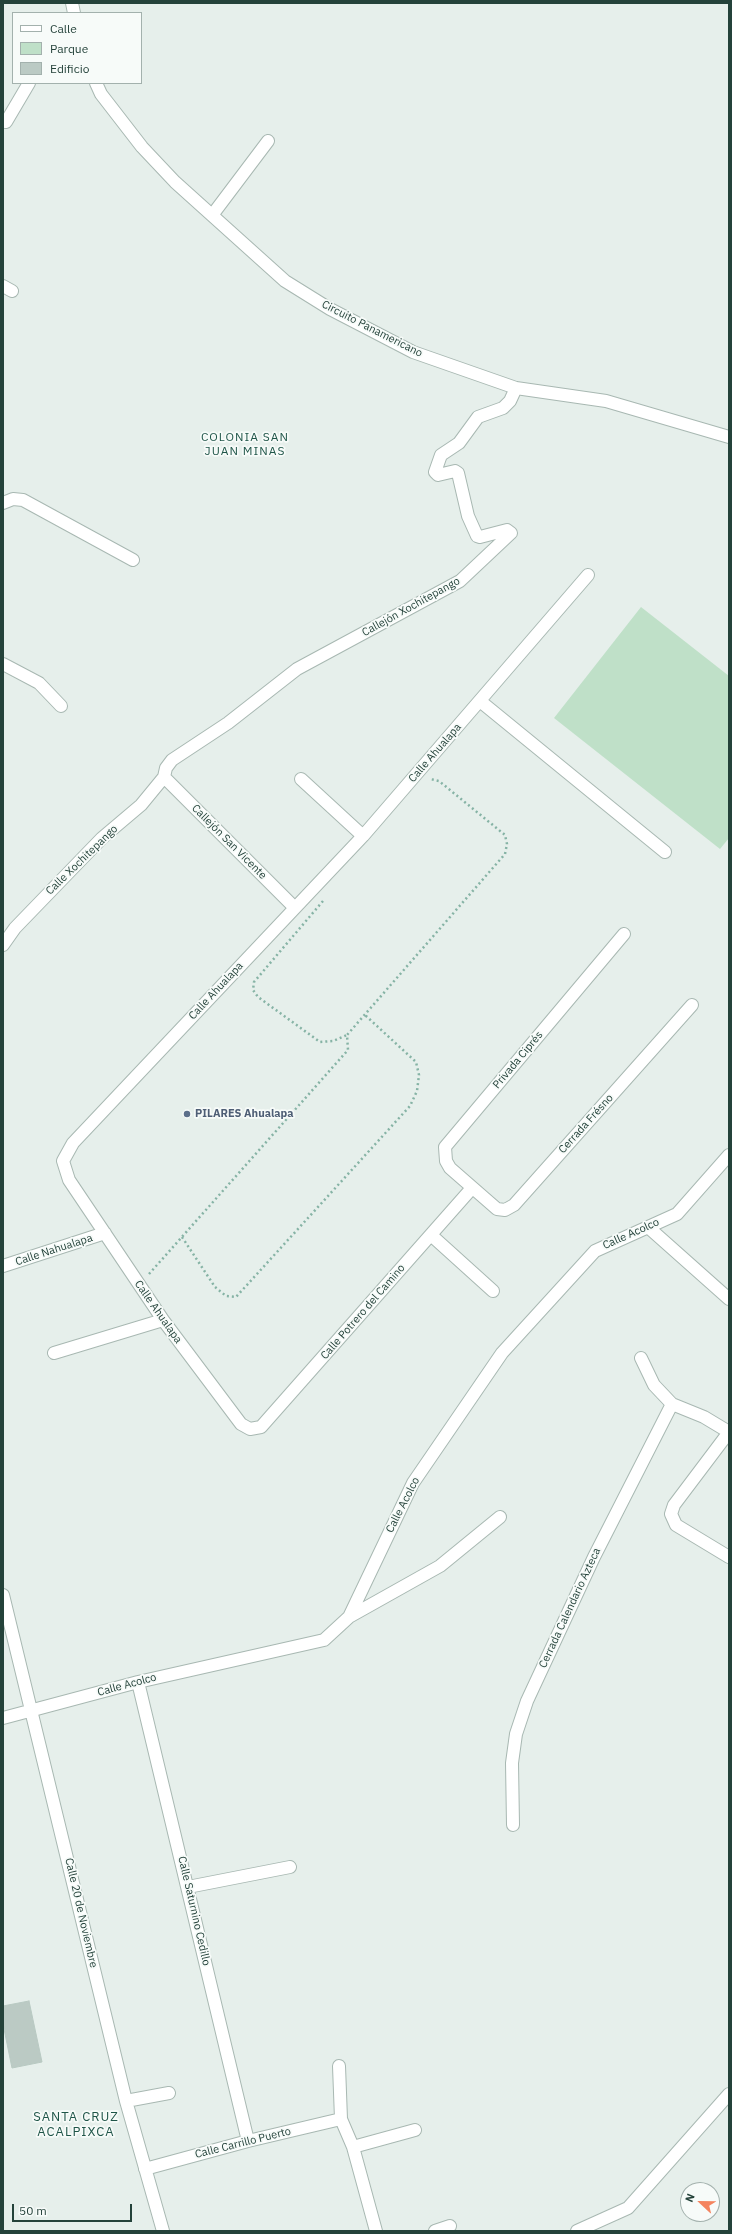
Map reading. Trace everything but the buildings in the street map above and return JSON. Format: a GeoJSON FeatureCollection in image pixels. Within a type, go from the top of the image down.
{"type":"FeatureCollection","features":[{"type":"Feature","properties":{"kind":"street"},"geometry":{"type":"LineString","coordinates":[[6,122],[28,84]]}},
{"type":"Feature","properties":{"kind":"street","name":"Circuito Panamericano"},"geometry":{"type":"LineString","coordinates":[[96,84],[101,94],[142,147],[175,182],[213,214],[285,281],[330,309],[412,352],[516,388],[606,401],[729,438]]}},
{"type":"Feature","properties":{"kind":"street"},"geometry":{"type":"LineString","coordinates":[[213,214],[268,141]]}},
{"type":"Feature","properties":{"kind":"street","name":"Callejón Xochitepango"},"geometry":{"type":"LineString","coordinates":[[164,777],[166,768],[172,760],[228,723],[297,669],[460,582],[511,533],[507,530],[480,537],[477,536],[468,516],[458,473],[455,471],[438,475],[436,472],[441,455],[459,443],[478,417],[503,408],[510,401],[516,388]]}},
{"type":"Feature","properties":{"kind":"street"},"geometry":{"type":"LineString","coordinates":[[3,503],[13,499],[23,500],[133,560]]}},
{"type":"Feature","properties":{"kind":"street","name":"Calle Ahualapa"},"geometry":{"type":"LineString","coordinates":[[250,1429],[241,1424],[163,1320],[70,1180],[63,1162],[73,1143],[363,836],[588,575]]}},
{"type":"Feature","properties":{"kind":"street"},"geometry":{"type":"LineString","coordinates":[[3,664],[39,683],[61,706]]}},
{"type":"Feature","properties":{"kind":"street"},"geometry":{"type":"LineString","coordinates":[[480,701],[665,852]]}},
{"type":"Feature","properties":{"kind":"street","name":"Callejón San Vicente"},"geometry":{"type":"LineString","coordinates":[[164,777],[294,908]]}},
{"type":"Feature","properties":{"kind":"street","name":"Calle Xochitepango"},"geometry":{"type":"LineString","coordinates":[[3,944],[14,928],[102,838],[141,805],[164,777]]}},
{"type":"Feature","properties":{"kind":"street"},"geometry":{"type":"LineString","coordinates":[[302,778],[363,836]]}},
{"type":"Feature","properties":{"kind":"street","name":"Privada Ciprés"},"geometry":{"type":"LineString","coordinates":[[472,1188],[450,1168],[446,1162],[446,1147],[624,934]]}},
{"type":"Feature","properties":{"kind":"street","name":"Cerrada Frésno"},"geometry":{"type":"LineString","coordinates":[[472,1188],[497,1209],[505,1210],[514,1206],[692,1005]]}},
{"type":"Feature","properties":{"kind":"street","name":"Calle Acolco"},"geometry":{"type":"LineString","coordinates":[[3,1718],[138,1682],[324,1640],[348,1618],[413,1483],[502,1353],[595,1251],[677,1214],[729,1155]]}},
{"type":"Feature","properties":{"kind":"street","name":"Calle Potrero del Camino"},"geometry":{"type":"LineString","coordinates":[[250,1429],[261,1427],[472,1188]]}},
{"type":"Feature","properties":{"kind":"street"},"geometry":{"type":"LineString","coordinates":[[648,1227],[729,1299]]}},
{"type":"Feature","properties":{"kind":"street","name":"Calle Nahualapa"},"geometry":{"type":"LineString","coordinates":[[3,1266],[105,1233]]}},
{"type":"Feature","properties":{"kind":"street"},"geometry":{"type":"LineString","coordinates":[[431,1235],[493,1290]]}},
{"type":"Feature","properties":{"kind":"street"},"geometry":{"type":"LineString","coordinates":[[54,1353],[163,1320]]}},
{"type":"Feature","properties":{"kind":"street"},"geometry":{"type":"LineString","coordinates":[[641,1358],[654,1385],[672,1404],[704,1417],[729,1432],[674,1505],[671,1514],[676,1525],[729,1556]]}},
{"type":"Feature","properties":{"kind":"street","name":"Cerrada Calendario Azteca"},"geometry":{"type":"LineString","coordinates":[[513,1825],[512,1764],[516,1734],[527,1701],[594,1557],[672,1404]]}},
{"type":"Feature","properties":{"kind":"street"},"geometry":{"type":"LineString","coordinates":[[348,1618],[440,1566],[500,1517]]}},
{"type":"Feature","properties":{"kind":"street","name":"Calle 20 de Noviembre"},"geometry":{"type":"LineString","coordinates":[[3,1595],[33,1711],[126,2101],[163,2231]]}},
{"type":"Feature","properties":{"kind":"street","name":"Calle Saturnino Cedillo"},"geometry":{"type":"LineString","coordinates":[[138,1682],[248,2141]]}},
{"type":"Feature","properties":{"kind":"street"},"geometry":{"type":"LineString","coordinates":[[188,1887],[290,1867]]}},
{"type":"Feature","properties":{"kind":"street"},"geometry":{"type":"LineString","coordinates":[[339,2066],[341,2119],[353,2147],[376,2231]]}},
{"type":"Feature","properties":{"kind":"street"},"geometry":{"type":"LineString","coordinates":[[126,2101],[169,2092]]}},
{"type":"Feature","properties":{"kind":"street"},"geometry":{"type":"LineString","coordinates":[[577,2231],[628,2208],[728,2094]]}},
{"type":"Feature","properties":{"kind":"street","name":"Calle Carrillo Puerto"},"geometry":{"type":"LineString","coordinates":[[145,2169],[248,2141],[341,2119]]}},
{"type":"Feature","properties":{"kind":"street"},"geometry":{"type":"LineString","coordinates":[[353,2147],[415,2130]]}},
{"type":"Feature","properties":{"kind":"street"},"geometry":{"type":"LineString","coordinates":[[435,2231],[450,2226]]}},
{"type":"Feature","properties":{"kind":"path"},"geometry":{"type":"LineString","coordinates":[[325,899],[254,982],[253,990],[258,998],[320,1042],[347,1035],[505,854],[507,844],[506,835],[439,781],[431,779],[426,783]]}},
{"type":"Feature","properties":{"kind":"path"},"geometry":{"type":"LineString","coordinates":[[182,1237],[215,1287],[226,1296],[236,1297],[410,1106],[417,1091],[419,1075],[416,1062],[365,1015]]}},
{"type":"Feature","properties":{"kind":"path"},"geometry":{"type":"LineString","coordinates":[[140,1285],[348,1050],[347,1035]]}},
{"type":"Feature","properties":{"kind":"green space"},"geometry":{"type":"Polygon","coordinates":[[[641,607],[729,676],[729,838],[720,849],[554,718],[641,607]]]}},
{"type":"Feature","properties":{"kind":"place","name":"PILARES Ahualapa"},"geometry":{"type":"Point","coordinates":[187,1114]}},
{"type":"Feature","properties":{"kind":"district","name":"COLONIA SAN JUAN MINAS"},"geometry":{"type":"Point","coordinates":[245,445]}},
{"type":"Feature","properties":{"kind":"district","name":"SANTA CRUZ ACALPIXCA"},"geometry":{"type":"Point","coordinates":[76,2124]}}]}
